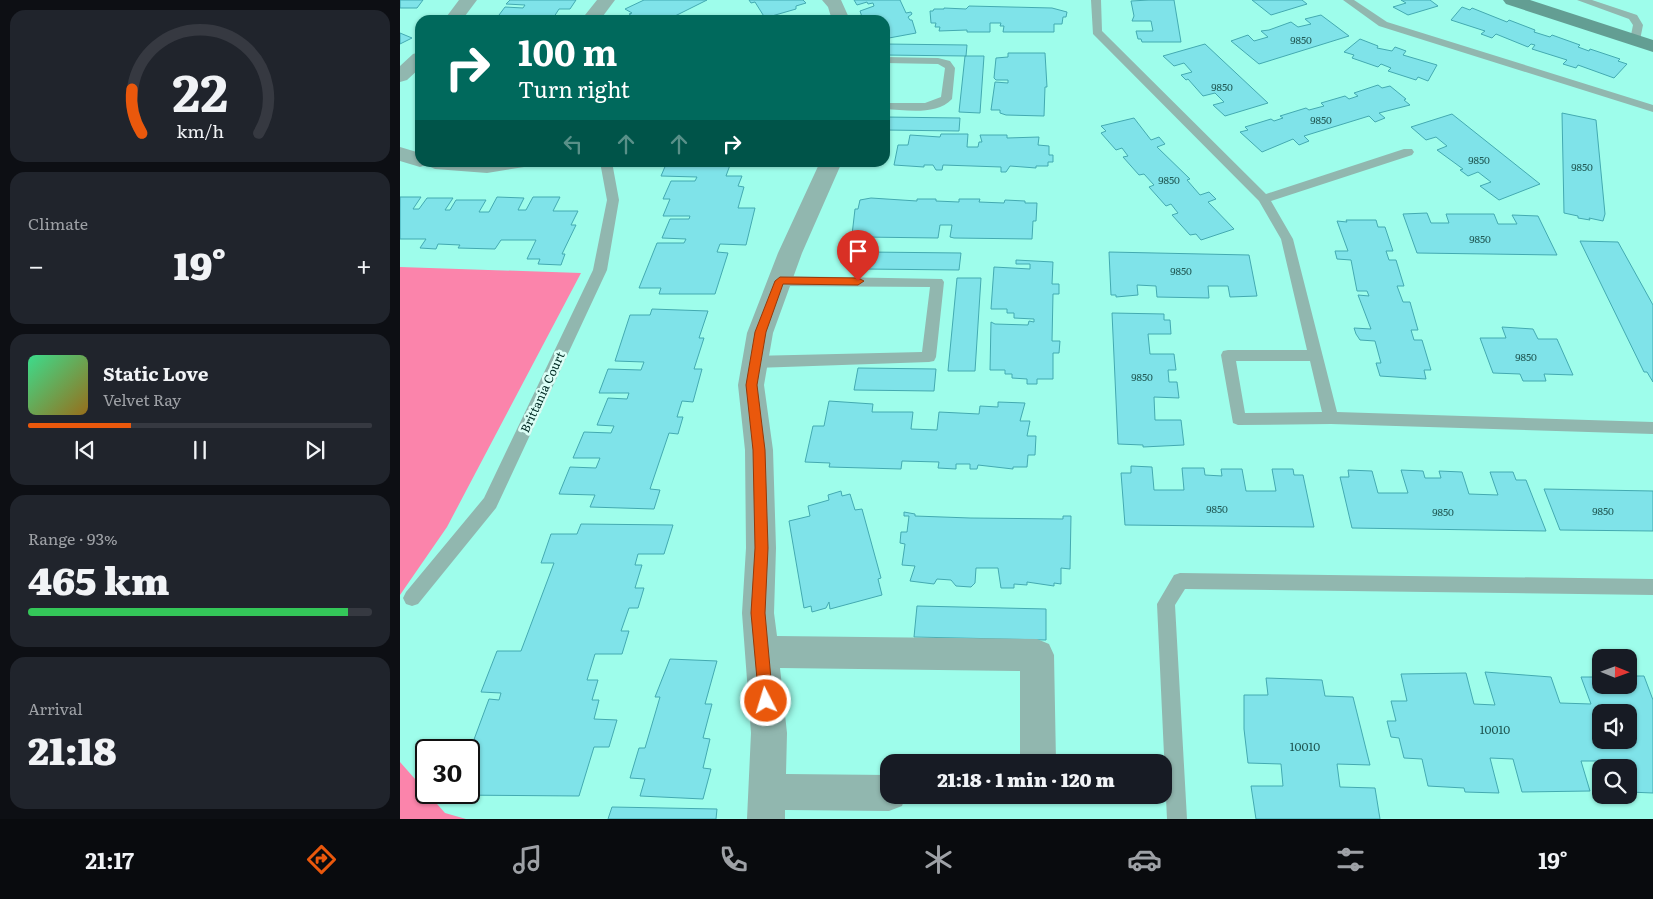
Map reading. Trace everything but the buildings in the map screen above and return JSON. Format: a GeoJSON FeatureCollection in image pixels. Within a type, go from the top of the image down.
{"type":"FeatureCollection","features":[{"type":"Feature","properties":{"kind":"street"},"geometry":{"type":"LineString","coordinates":[[457,15],[468,0]]}},
{"type":"Feature","properties":{"kind":"street"},"geometry":{"type":"LineString","coordinates":[[594,15],[606,0]]}},
{"type":"Feature","properties":{"kind":"street"},"geometry":{"type":"LineString","coordinates":[[832,0],[839,15]]}},
{"type":"Feature","properties":{"kind":"street"},"geometry":{"type":"LineString","coordinates":[[1512,0],[1653,46]]}},
{"type":"Feature","properties":{"kind":"street"},"geometry":{"type":"LineString","coordinates":[[400,76],[415,62]]}},
{"type":"Feature","properties":{"kind":"street"},"geometry":{"type":"LineString","coordinates":[[400,154],[415,158]]}},
{"type":"Feature","properties":{"kind":"street"},"geometry":{"type":"LineString","coordinates":[[829,167],[790,252],[760,332],[752,385],[759,450],[761,548],[758,613],[770,733],[767,805],[880,794]]}},
{"type":"Feature","properties":{"kind":"street"},"geometry":{"type":"LineString","coordinates":[[762,652],[1037,655],[1038,754]]}},
{"type":"Feature","properties":{"kind":"lane"},"geometry":{"type":"LineString","coordinates":[[1096,0],[1097,32],[1264,199],[1287,239],[1331,418]]}},
{"type":"Feature","properties":{"kind":"lane"},"geometry":{"type":"LineString","coordinates":[[1348,0],[1383,24],[1653,109]]}},
{"type":"Feature","properties":{"kind":"lane"},"geometry":{"type":"LineString","coordinates":[[1582,0],[1634,17],[1638,26],[1635,40]]}},
{"type":"Feature","properties":{"kind":"lane"},"geometry":{"type":"LineString","coordinates":[[890,60],[938,61],[946,63],[950,68],[946,99],[939,104],[929,106],[890,106]]}},
{"type":"Feature","properties":{"kind":"lane"},"geometry":{"type":"LineString","coordinates":[[1264,199],[1408,152]]}},
{"type":"Feature","properties":{"kind":"lane","name":"Brittania Court"},"geometry":{"type":"LineString","coordinates":[[412,598],[490,503],[600,270],[614,200],[607,167]]}},
{"type":"Feature","properties":{"kind":"lane"},"geometry":{"type":"LineString","coordinates":[[755,362],[929,357],[937,282],[780,281]]}},
{"type":"Feature","properties":{"kind":"lane"},"geometry":{"type":"LineString","coordinates":[[1316,356],[1228,356],[1238,419],[1331,418],[1653,428]]}},
{"type":"Feature","properties":{"kind":"lane"},"geometry":{"type":"LineString","coordinates":[[1177,819],[1166,604],[1180,580],[1653,587]]}},
{"type":"Feature","properties":{"kind":"shaded area"},"geometry":{"type":"Polygon","coordinates":[[[400,267],[581,273],[447,527],[400,595],[400,267]]]}},
{"type":"Feature","properties":{"kind":"shaded area"},"geometry":{"type":"Polygon","coordinates":[[[400,762],[415,779],[415,804],[437,804],[445,813],[466,819],[400,819],[400,762]]]}},
{"type":"Feature","properties":{"kind":"route"},"geometry":{"type":"LineString","coordinates":[[766,701],[758,613],[761,548],[759,450],[752,385],[760,332],[780,281],[858,281]]}}]}
